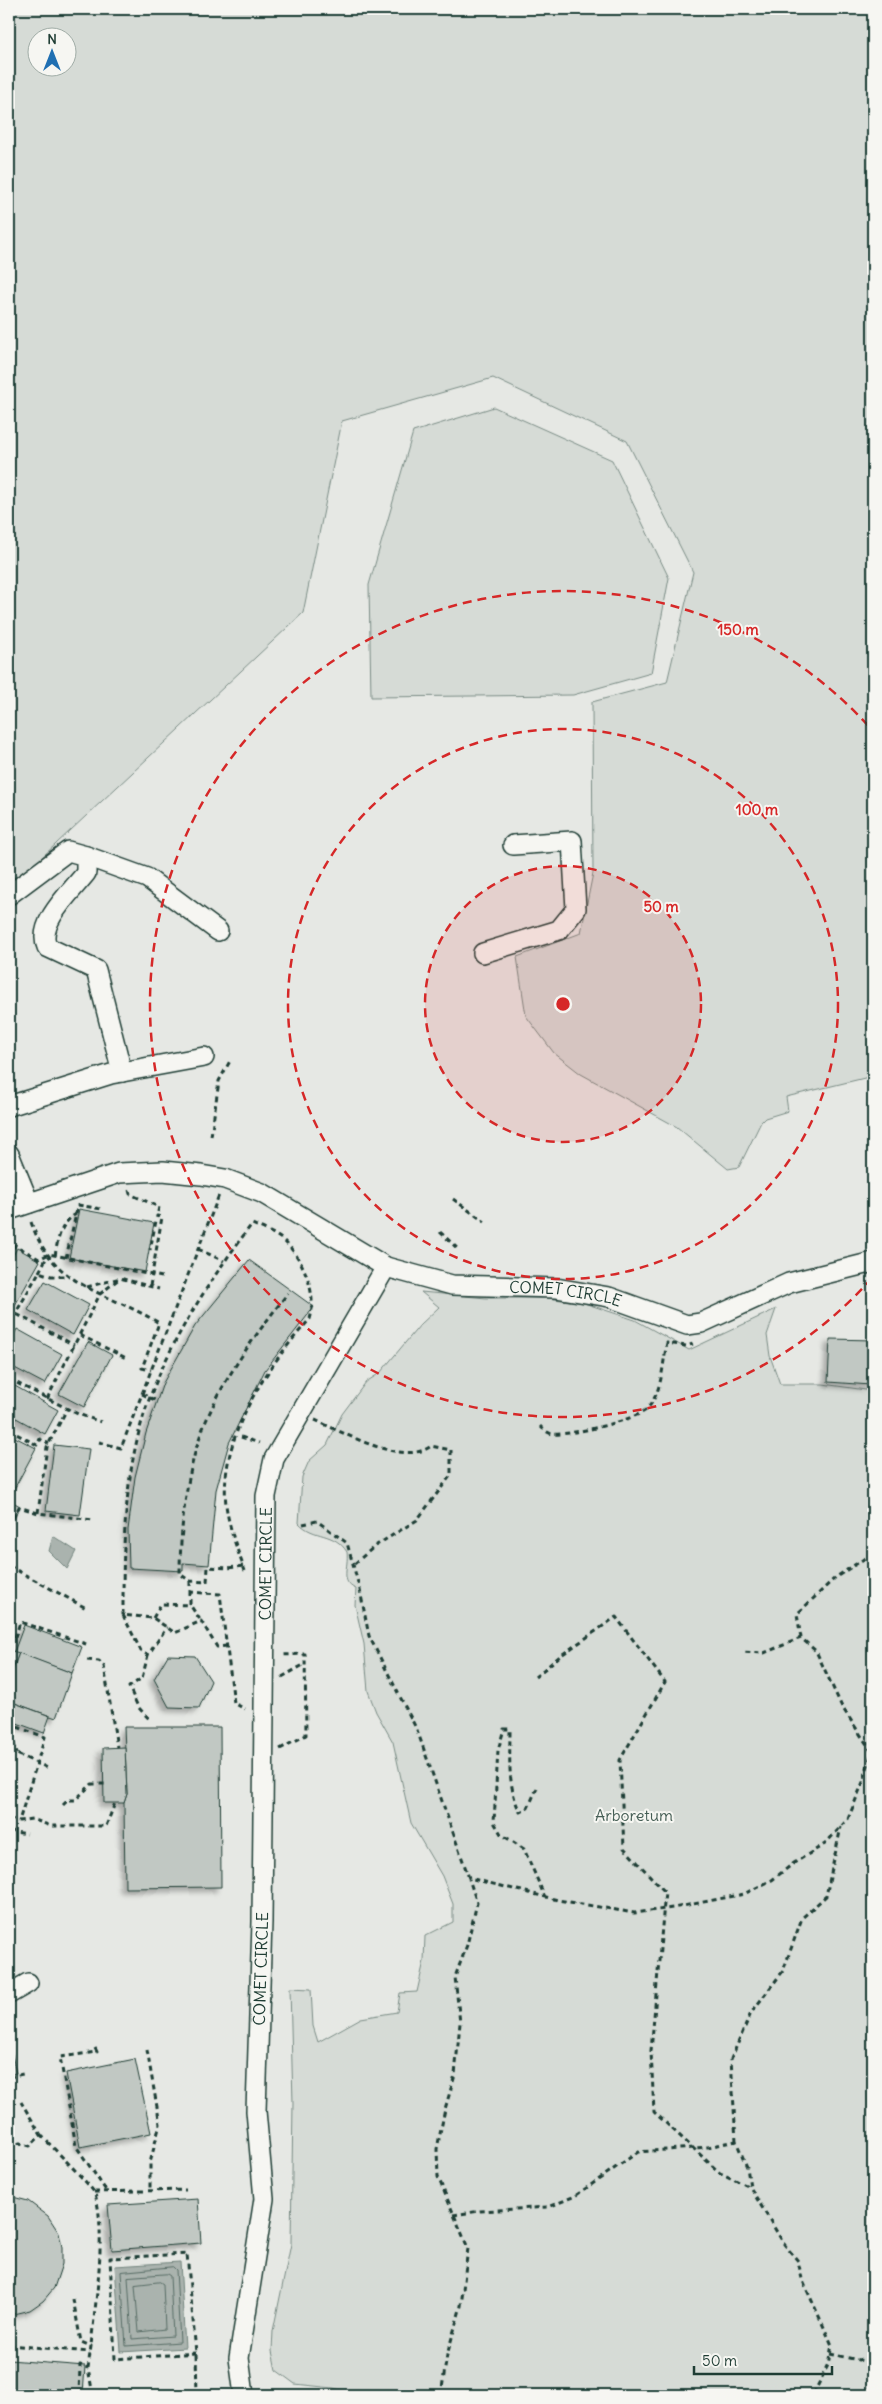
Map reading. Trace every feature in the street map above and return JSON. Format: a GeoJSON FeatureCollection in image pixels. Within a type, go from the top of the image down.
{"type":"FeatureCollection","features":[{"type":"Feature","properties":{"kind":"street"},"geometry":{"type":"LineString","coordinates":[[483,953],[559,930],[576,909],[572,841],[513,844]]}},
{"type":"Feature","properties":{"kind":"street"},"geometry":{"type":"LineString","coordinates":[[9,895],[68,851],[147,878],[218,931]]}},
{"type":"Feature","properties":{"kind":"street"},"geometry":{"type":"LineString","coordinates":[[86,856],[86,873],[47,922],[44,940],[47,947],[96,970],[122,1072]]}},
{"type":"Feature","properties":{"kind":"street"},"geometry":{"type":"LineString","coordinates":[[9,1106],[122,1072],[204,1057]]}},
{"type":"Feature","properties":{"kind":"street"},"geometry":{"type":"LineString","coordinates":[[9,1154],[29,1210]]}},
{"type":"Feature","properties":{"kind":"street"},"geometry":{"type":"LineString","coordinates":[[9,1210],[29,1210],[119,1173],[163,1171],[201,1174],[225,1179],[262,1192],[386,1267]]}},
{"type":"Feature","properties":{"kind":"street","name":"COMET CIRCLE"},"geometry":{"type":"LineString","coordinates":[[244,2395],[239,2358],[264,2199],[256,2111],[262,1922],[266,1496],[274,1459],[386,1267],[452,1285],[556,1288],[609,1297],[687,1325],[701,1322],[789,1282],[873,1262]]}},
{"type":"Feature","properties":{"kind":"street"},"geometry":{"type":"LineString","coordinates":[[9,1994],[28,1983]]}},
{"type":"Feature","properties":{"kind":"path"},"geometry":{"type":"LineString","coordinates":[[211,1136],[219,1081],[230,1061]]}},
{"type":"Feature","properties":{"kind":"path"},"geometry":{"type":"LineString","coordinates":[[128,1187],[130,1194],[159,1206],[150,1250]]}},
{"type":"Feature","properties":{"kind":"path"},"geometry":{"type":"LineString","coordinates":[[100,1442],[121,1448],[220,1191]]}},
{"type":"Feature","properties":{"kind":"path"},"geometry":{"type":"LineString","coordinates":[[453,1199],[485,1222]]}},
{"type":"Feature","properties":{"kind":"path"},"geometry":{"type":"LineString","coordinates":[[66,1258],[78,1205],[101,1209]]}},
{"type":"Feature","properties":{"kind":"path"},"geometry":{"type":"LineString","coordinates":[[29,1210],[34,1230],[49,1254],[67,1276],[159,1322],[142,1368],[151,1370]]}},
{"type":"Feature","properties":{"kind":"path"},"geometry":{"type":"LineString","coordinates":[[55,1256],[61,1227],[76,1214]]}},
{"type":"Feature","properties":{"kind":"path"},"geometry":{"type":"LineString","coordinates":[[150,1286],[162,1217],[157,1216]]}},
{"type":"Feature","properties":{"kind":"path"},"geometry":{"type":"LineString","coordinates":[[148,1655],[141,1651],[123,1615],[123,1545],[130,1479],[150,1398],[173,1347],[224,1261],[252,1224],[280,1238],[297,1256],[309,1284],[311,1297],[310,1319],[281,1352],[257,1391],[237,1435],[230,1458],[226,1503],[234,1544],[245,1571]]}},
{"type":"Feature","properties":{"kind":"path"},"geometry":{"type":"LineString","coordinates":[[440,1232],[458,1249]]}},
{"type":"Feature","properties":{"kind":"path"},"geometry":{"type":"LineString","coordinates":[[9,1256],[15,1245],[39,1259],[49,1254],[162,1277]]}},
{"type":"Feature","properties":{"kind":"path"},"geometry":{"type":"LineString","coordinates":[[198,1249],[224,1261]]}},
{"type":"Feature","properties":{"kind":"path"},"geometry":{"type":"LineString","coordinates":[[9,1325],[49,1254]]}},
{"type":"Feature","properties":{"kind":"path"},"geometry":{"type":"LineString","coordinates":[[39,1272],[51,1276],[67,1276]]}},
{"type":"Feature","properties":{"kind":"path"},"geometry":{"type":"LineString","coordinates":[[87,1287],[120,1278],[159,1289]]}},
{"type":"Feature","properties":{"kind":"path"},"geometry":{"type":"LineString","coordinates":[[47,1398],[100,1294],[120,1278]]}},
{"type":"Feature","properties":{"kind":"path"},"geometry":{"type":"LineString","coordinates":[[243,1566],[228,1568],[208,1567],[207,1582],[190,1581],[180,1574],[180,1548],[193,1460],[203,1429],[226,1380],[288,1293]]}},
{"type":"Feature","properties":{"kind":"path"},"geometry":{"type":"LineString","coordinates":[[9,1310],[74,1345]]}},
{"type":"Feature","properties":{"kind":"path"},"geometry":{"type":"LineString","coordinates":[[80,1335],[126,1358]]}},
{"type":"Feature","properties":{"kind":"path"},"geometry":{"type":"LineString","coordinates":[[540,1426],[550,1434],[564,1435],[610,1424],[646,1410],[660,1388],[662,1365],[667,1343],[686,1346],[694,1344]]}},
{"type":"Feature","properties":{"kind":"path"},"geometry":{"type":"LineString","coordinates":[[9,1379],[67,1409],[101,1422]]}},
{"type":"Feature","properties":{"kind":"path"},"geometry":{"type":"LineString","coordinates":[[142,1394],[157,1401]]}},
{"type":"Feature","properties":{"kind":"path"},"geometry":{"type":"LineString","coordinates":[[38,1513],[49,1444],[67,1409]]}},
{"type":"Feature","properties":{"kind":"path"},"geometry":{"type":"LineString","coordinates":[[310,1418],[370,1444],[394,1452],[424,1452],[431,1446],[451,1450],[451,1474],[417,1520],[375,1546],[353,1565]]}},
{"type":"Feature","properties":{"kind":"path"},"geometry":{"type":"LineString","coordinates":[[9,1430],[36,1445],[40,1440],[49,1444]]}},
{"type":"Feature","properties":{"kind":"path"},"geometry":{"type":"LineString","coordinates":[[241,1437],[259,1443]]}},
{"type":"Feature","properties":{"kind":"path"},"geometry":{"type":"LineString","coordinates":[[9,1526],[19,1507],[38,1513],[93,1520]]}},
{"type":"Feature","properties":{"kind":"path"},"geometry":{"type":"LineString","coordinates":[[303,1524],[317,1521],[347,1543],[369,1636],[417,1730],[477,1903],[467,1945],[455,1977],[460,2023],[455,2075],[444,2109],[437,2149],[438,2177],[468,2248],[461,2306],[447,2355],[441,2395]]}},
{"type":"Feature","properties":{"kind":"path"},"geometry":{"type":"LineString","coordinates":[[469,1878],[546,1897],[634,1913],[744,1894],[772,1880],[800,1858],[825,1844],[848,1820],[872,1753],[842,1707],[816,1651],[801,1638],[797,1614],[836,1577],[873,1554]]}},
{"type":"Feature","properties":{"kind":"path"},"geometry":{"type":"LineString","coordinates":[[9,1566],[88,1610]]}},
{"type":"Feature","properties":{"kind":"path"},"geometry":{"type":"LineString","coordinates":[[190,1581],[188,1592],[190,1605],[216,1647],[226,1646]]}},
{"type":"Feature","properties":{"kind":"path"},"geometry":{"type":"LineString","coordinates":[[188,1592],[220,1594],[234,1703],[245,1709]]}},
{"type":"Feature","properties":{"kind":"path"},"geometry":{"type":"LineString","coordinates":[[153,1618],[160,1604],[190,1605]]}},
{"type":"Feature","properties":{"kind":"path"},"geometry":{"type":"LineString","coordinates":[[123,1615],[153,1618],[176,1633],[201,1621]]}},
{"type":"Feature","properties":{"kind":"path"},"geometry":{"type":"LineString","coordinates":[[535,1677],[560,1656],[616,1617],[665,1682],[620,1760],[624,1848],[665,1892],[651,2052],[654,2112],[720,2173],[750,2187]]}},
{"type":"Feature","properties":{"kind":"path"},"geometry":{"type":"LineString","coordinates":[[9,1639],[14,1641],[20,1622],[89,1645]]}},
{"type":"Feature","properties":{"kind":"path"},"geometry":{"type":"LineString","coordinates":[[150,1722],[138,1707],[129,1687],[142,1678],[148,1655],[168,1628]]}},
{"type":"Feature","properties":{"kind":"path"},"geometry":{"type":"LineString","coordinates":[[742,1652],[764,1653],[801,1638]]}},
{"type":"Feature","properties":{"kind":"path"},"geometry":{"type":"LineString","coordinates":[[274,1655],[305,1654],[306,1735],[274,1753]]}},
{"type":"Feature","properties":{"kind":"path"},"geometry":{"type":"LineString","coordinates":[[87,1660],[99,1661],[104,1666],[117,1748]]}},
{"type":"Feature","properties":{"kind":"path"},"geometry":{"type":"LineString","coordinates":[[274,1682],[305,1663]]}},
{"type":"Feature","properties":{"kind":"path"},"geometry":{"type":"LineString","coordinates":[[9,1724],[45,1737],[19,1821]]}},
{"type":"Feature","properties":{"kind":"path"},"geometry":{"type":"LineString","coordinates":[[537,1788],[528,1808],[520,1812],[512,1796],[510,1782],[510,1728],[504,1728],[498,1750],[494,1822],[501,1834],[524,1849],[546,1897]]}},
{"type":"Feature","properties":{"kind":"path"},"geometry":{"type":"LineString","coordinates":[[9,1736],[12,1737],[17,1754]]}},
{"type":"Feature","properties":{"kind":"path"},"geometry":{"type":"LineString","coordinates":[[9,1752],[50,1769]]}},
{"type":"Feature","properties":{"kind":"path"},"geometry":{"type":"LineString","coordinates":[[63,1804],[68,1800],[75,1800],[92,1784],[108,1784]]}},
{"type":"Feature","properties":{"kind":"path"},"geometry":{"type":"LineString","coordinates":[[9,1819],[19,1821],[32,1820],[51,1826],[106,1826],[115,1803]]}},
{"type":"Feature","properties":{"kind":"path"},"geometry":{"type":"LineString","coordinates":[[813,2395],[821,2382],[832,2345],[802,2279],[798,2261],[784,2244],[750,2187],[747,2168],[736,2141],[731,2059],[751,2013],[783,1971],[802,1918],[826,1896],[841,1827]]}},
{"type":"Feature","properties":{"kind":"path"},"geometry":{"type":"LineString","coordinates":[[9,1831],[27,1834]]}},
{"type":"Feature","properties":{"kind":"path"},"geometry":{"type":"LineString","coordinates":[[9,1914],[13,1912]]}},
{"type":"Feature","properties":{"kind":"path"},"geometry":{"type":"LineString","coordinates":[[95,2048],[97,2052],[60,2057],[76,2146],[107,2192]]}},
{"type":"Feature","properties":{"kind":"path"},"geometry":{"type":"LineString","coordinates":[[147,2050],[160,2124],[150,2163],[150,2190]]}},
{"type":"Feature","properties":{"kind":"path"},"geometry":{"type":"LineString","coordinates":[[9,2077],[23,2074]]}},
{"type":"Feature","properties":{"kind":"path"},"geometry":{"type":"LineString","coordinates":[[21,2102],[41,2135],[94,2192],[100,2262],[88,2368],[93,2395]]}},
{"type":"Feature","properties":{"kind":"path"},"geometry":{"type":"LineString","coordinates":[[9,2146],[20,2143],[30,2146],[41,2135]]}},
{"type":"Feature","properties":{"kind":"path"},"geometry":{"type":"LineString","coordinates":[[453,2215],[480,2211],[548,2207],[576,2196],[638,2152],[693,2148],[736,2141]]}},
{"type":"Feature","properties":{"kind":"path"},"geometry":{"type":"LineString","coordinates":[[94,2192],[186,2190]]}},
{"type":"Feature","properties":{"kind":"path"},"geometry":{"type":"LineString","coordinates":[[196,2353],[115,2358],[110,2258],[187,2254],[196,2353],[197,2395]]}},
{"type":"Feature","properties":{"kind":"path"},"geometry":{"type":"LineString","coordinates":[[73,2299],[81,2342],[91,2346]]}},
{"type":"Feature","properties":{"kind":"path"},"geometry":{"type":"LineString","coordinates":[[9,2345],[90,2352]]}},
{"type":"Feature","properties":{"kind":"path"},"geometry":{"type":"LineString","coordinates":[[830,2354],[873,2363]]}},
{"type":"Feature","properties":{"kind":"path"},"geometry":{"type":"LineString","coordinates":[[79,2395],[80,2365],[88,2368]]}},
{"type":"Feature","properties":{"kind":"shaded area"},"geometry":{"type":"Polygon","coordinates":[[[18,9],[873,9],[873,2395],[9,2395],[9,888],[18,9]]]}},
{"type":"Feature","properties":{"kind":"green space"},"geometry":{"type":"Polygon","coordinates":[[[9,9],[873,9],[873,1076],[786,1097],[788,1111],[765,1118],[761,1122],[739,1167],[728,1169],[677,1127],[581,1074],[554,1053],[526,1016],[517,957],[581,933],[593,873],[592,702],[667,682],[693,572],[627,441],[493,378],[342,421],[303,613],[9,888],[9,9]]]}},
{"type":"Feature","properties":{"kind":"green space"},"geometry":{"type":"Polygon","coordinates":[[[494,407],[612,460],[669,578],[651,673],[573,695],[371,697],[369,585],[413,432],[494,407]]]}},
{"type":"Feature","properties":{"kind":"green space","name":"Arboretum"},"geometry":{"type":"Polygon","coordinates":[[[421,1292],[486,1298],[547,1298],[584,1303],[635,1320],[689,1350],[776,1309],[767,1335],[770,1356],[780,1384],[823,1384],[873,1391],[873,2395],[362,2395],[333,2388],[295,2384],[276,2370],[272,2351],[273,2331],[291,2244],[293,2103],[290,1988],[311,1989],[313,2026],[318,2042],[361,2018],[397,2012],[400,1993],[417,1992],[424,1961],[425,1936],[453,1922],[453,1904],[442,1876],[411,1823],[393,1742],[376,1712],[368,1691],[364,1644],[355,1605],[356,1589],[351,1586],[346,1578],[347,1552],[336,1541],[311,1531],[299,1523],[302,1477],[309,1461],[327,1445],[342,1414],[366,1382],[380,1373],[420,1325],[439,1307],[421,1292]]]}},
{"type":"Feature","properties":{"kind":"water"},"geometry":{"type":"Polygon","coordinates":[[[53,1536],[76,1551],[67,1569],[49,1551],[53,1536]]]}},
{"type":"Feature","properties":{"kind":"water"},"geometry":{"type":"Polygon","coordinates":[[[180,2262],[185,2348],[121,2352],[115,2266],[180,2262]]]}},
{"type":"Feature","properties":{"kind":"building"},"geometry":{"type":"Polygon","coordinates":[[[79,1209],[154,1223],[145,1272],[69,1258],[79,1209]]]}},
{"type":"Feature","properties":{"kind":"building"},"geometry":{"type":"Polygon","coordinates":[[[17,1248],[40,1261],[15,1305],[9,1301],[9,1263],[17,1248]]]}},
{"type":"Feature","properties":{"kind":"building"},"geometry":{"type":"Polygon","coordinates":[[[249,1260],[314,1307],[265,1370],[229,1443],[216,1490],[209,1565],[183,1563],[183,1571],[129,1568],[128,1530],[135,1477],[146,1433],[163,1383],[195,1326],[249,1260]]]}},
{"type":"Feature","properties":{"kind":"building"},"geometry":{"type":"Polygon","coordinates":[[[45,1281],[89,1305],[73,1335],[28,1310],[45,1281]]]}},
{"type":"Feature","properties":{"kind":"building"},"geometry":{"type":"Polygon","coordinates":[[[17,1329],[62,1354],[45,1384],[9,1365],[9,1344],[17,1329]]]}},
{"type":"Feature","properties":{"kind":"building"},"geometry":{"type":"Polygon","coordinates":[[[830,1339],[873,1340],[873,1383],[871,1385],[828,1382],[830,1339]]]}},
{"type":"Feature","properties":{"kind":"building"},"geometry":{"type":"Polygon","coordinates":[[[88,1342],[112,1355],[84,1407],[59,1394],[88,1342]]]}},
{"type":"Feature","properties":{"kind":"building"},"geometry":{"type":"Polygon","coordinates":[[[13,1385],[58,1410],[45,1434],[9,1414],[9,1392],[13,1385]]]}},
{"type":"Feature","properties":{"kind":"building"},"geometry":{"type":"Polygon","coordinates":[[[9,1434],[36,1448],[12,1493],[9,1491],[9,1434]]]}},
{"type":"Feature","properties":{"kind":"building"},"geometry":{"type":"Polygon","coordinates":[[[54,1445],[89,1449],[80,1515],[46,1511],[54,1445]]]}},
{"type":"Feature","properties":{"kind":"building"},"geometry":{"type":"Polygon","coordinates":[[[9,1500],[20,1506],[9,1526],[9,1500]]]}},
{"type":"Feature","properties":{"kind":"building"},"geometry":{"type":"Polygon","coordinates":[[[24,1625],[82,1647],[72,1673],[14,1652],[24,1625]]]}},
{"type":"Feature","properties":{"kind":"building"},"geometry":{"type":"Polygon","coordinates":[[[9,1650],[19,1653],[9,1680],[9,1650]]]}},
{"type":"Feature","properties":{"kind":"building"},"geometry":{"type":"Polygon","coordinates":[[[19,1653],[72,1673],[56,1718],[9,1701],[9,1680],[19,1653]]]}},
{"type":"Feature","properties":{"kind":"building"},"geometry":{"type":"Polygon","coordinates":[[[168,1655],[195,1656],[211,1681],[199,1708],[169,1707],[154,1679],[168,1655]]]}},
{"type":"Feature","properties":{"kind":"building"},"geometry":{"type":"Polygon","coordinates":[[[9,1701],[50,1716],[44,1733],[9,1720],[9,1701]]]}},
{"type":"Feature","properties":{"kind":"building"},"geometry":{"type":"Polygon","coordinates":[[[124,1727],[220,1727],[221,1887],[125,1888],[124,1803],[127,1794],[124,1727]]]}},
{"type":"Feature","properties":{"kind":"building"},"geometry":{"type":"Polygon","coordinates":[[[125,1747],[127,1794],[124,1803],[104,1803],[103,1748],[125,1747]]]}},
{"type":"Feature","properties":{"kind":"building"},"geometry":{"type":"Polygon","coordinates":[[[9,2041],[16,2073],[9,2075],[9,2041]]]}},
{"type":"Feature","properties":{"kind":"building"},"geometry":{"type":"Polygon","coordinates":[[[135,2059],[151,2133],[80,2147],[66,2073],[135,2059]]]}},
{"type":"Feature","properties":{"kind":"building"},"geometry":{"type":"Polygon","coordinates":[[[9,2196],[28,2201],[48,2216],[59,2233],[62,2247],[62,2264],[54,2288],[43,2301],[30,2310],[9,2315],[9,2196]]]}},
{"type":"Feature","properties":{"kind":"building"},"geometry":{"type":"Polygon","coordinates":[[[198,2199],[201,2243],[112,2250],[108,2205],[198,2199]]]}},
{"type":"Feature","properties":{"kind":"building"},"geometry":{"type":"Polygon","coordinates":[[[9,2360],[85,2366],[83,2395],[9,2395],[9,2360]]]}}]}
